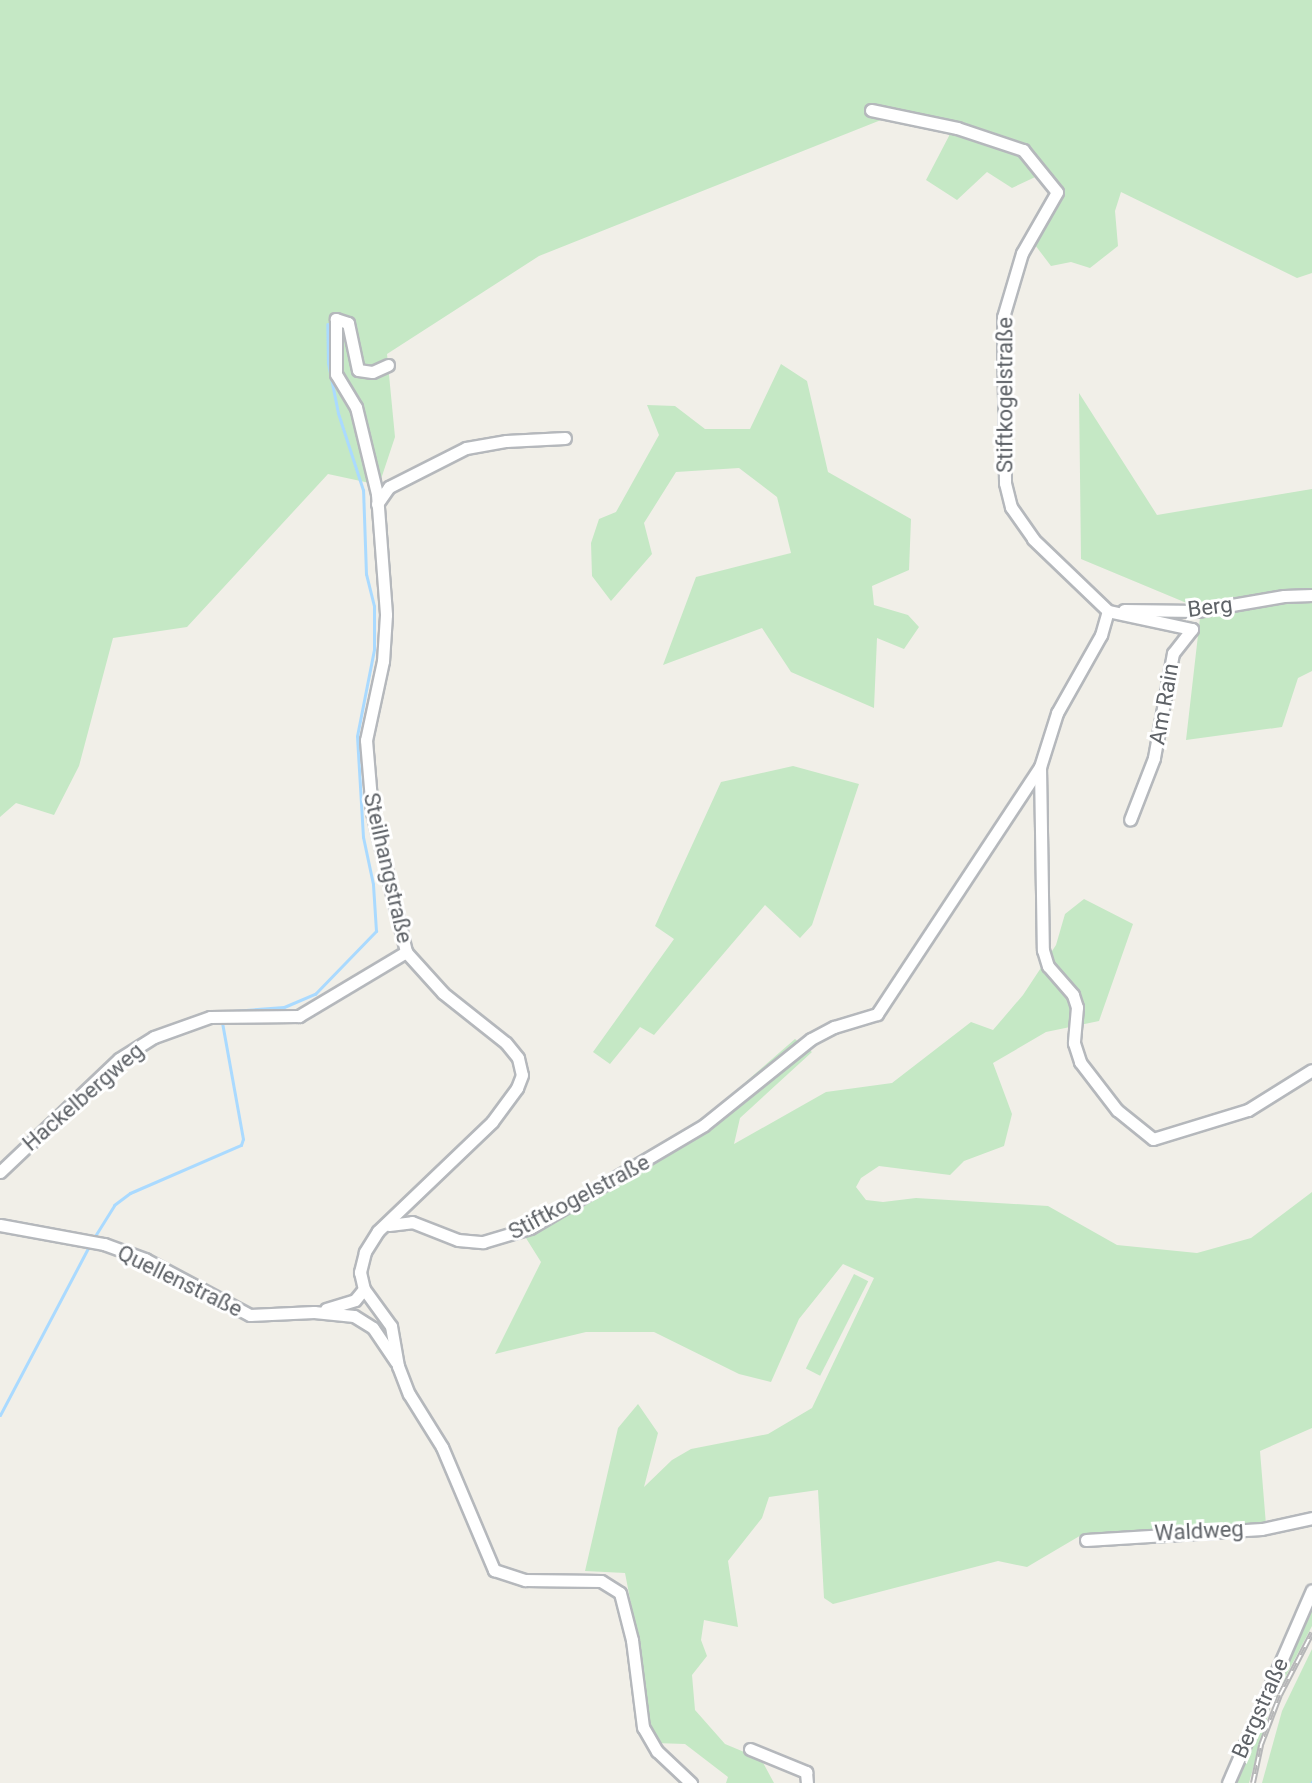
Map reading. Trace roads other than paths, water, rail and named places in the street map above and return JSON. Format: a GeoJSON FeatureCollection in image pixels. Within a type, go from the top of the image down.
{"type":"FeatureCollection","features":[{"type":"Feature","properties":{"kind":"street","name":"Stiftkogelstraße"},"geometry":{"type":"LineString","coordinates":[[384,1227],[412,1222],[458,1240],[483,1242],[530,1228],[704,1125],[811,1039],[834,1027],[877,1014],[1040,767],[1057,713],[1101,635],[1108,611],[1033,539],[1011,507],[1005,483],[1003,317],[1022,253],[1057,192],[1023,150],[957,128],[871,110]]}},
{"type":"Feature","properties":{"kind":"street","name":"Steilhangstraße"},"geometry":{"type":"LineString","coordinates":[[384,1227],[492,1122],[517,1088],[522,1075],[521,1063],[506,1043],[452,1001],[406,952],[376,833],[368,778],[367,722],[386,638],[377,505],[356,407],[336,374],[336,319],[348,323],[358,370],[372,372],[388,365]]}},
{"type":"Feature","properties":{"kind":"street"},"geometry":{"type":"LineString","coordinates":[[377,505],[389,487],[466,448],[506,441],[565,438]]}},
{"type":"Feature","properties":{"kind":"street","name":"Berg"},"geometry":{"type":"LineString","coordinates":[[1108,611],[1197,611],[1284,596],[1312,595]]}},
{"type":"Feature","properties":{"kind":"street","name":"Am Rain"},"geometry":{"type":"LineString","coordinates":[[1108,611],[1192,629],[1173,653],[1154,758],[1130,820]]}},
{"type":"Feature","properties":{"kind":"street","name":"Stiftkogelstraße"},"geometry":{"type":"LineString","coordinates":[[1040,767],[1043,950],[1048,966],[1073,995],[1077,1007],[1074,1043],[1080,1062],[1117,1110],[1153,1139],[1248,1110],[1312,1070]]}},
{"type":"Feature","properties":{"kind":"street","name":"Hackelbergweg"},"geometry":{"type":"LineString","coordinates":[[0,1172],[119,1059],[154,1037],[210,1017],[299,1016],[406,952]]}},
{"type":"Feature","properties":{"kind":"street"},"geometry":{"type":"LineString","coordinates":[[393,962],[417,967]]}},
{"type":"Feature","properties":{"kind":"street","name":"Quellenstraße"},"geometry":{"type":"LineString","coordinates":[[0,1225],[118,1249],[145,1259],[250,1315],[346,1314],[366,1322],[381,1336],[398,1366]]}},
{"type":"Feature","properties":{"kind":"street"},"geometry":{"type":"LineString","coordinates":[[384,1227],[365,1252],[360,1272],[364,1289],[391,1326],[398,1366],[413,1403],[442,1447],[494,1570],[525,1580],[591,1579],[608,1584],[620,1593],[632,1640],[643,1727],[657,1751],[691,1783]]}},
{"type":"Feature","properties":{"kind":"street","name":"Quellenstraße"},"geometry":{"type":"LineString","coordinates":[[314,1312],[355,1300],[364,1289]]}},
{"type":"Feature","properties":{"kind":"street","name":"Waldweg"},"geometry":{"type":"LineString","coordinates":[[1086,1540],[1262,1529],[1312,1518]]}},
{"type":"Feature","properties":{"kind":"street","name":"Bergstraße"},"geometry":{"type":"LineString","coordinates":[[1228,1783],[1312,1590]]}},
{"type":"Feature","properties":{"kind":"street"},"geometry":{"type":"LineString","coordinates":[[750,1749],[806,1772],[807,1783]]}},
{"type":"Feature","properties":{"kind":"waterway"},"geometry":{"type":"LineString","coordinates":[[220,1012],[284,1007],[315,994],[376,931],[373,884],[363,837],[357,736],[374,649],[374,606],[366,574],[363,490],[338,413],[328,363],[327,324]]}},
{"type":"Feature","properties":{"kind":"waterway"},"geometry":{"type":"LineString","coordinates":[[95,1236],[114,1205],[130,1193],[241,1145],[243,1139],[222,1022]]}},
{"type":"Feature","properties":{"kind":"waterway"},"geometry":{"type":"LineString","coordinates":[[0,1415],[88,1248]]}},
{"type":"Feature","properties":{"kind":"railway"},"geometry":{"type":"LineString","coordinates":[[1253,1783],[1261,1745],[1280,1695],[1312,1633]]}}]}
